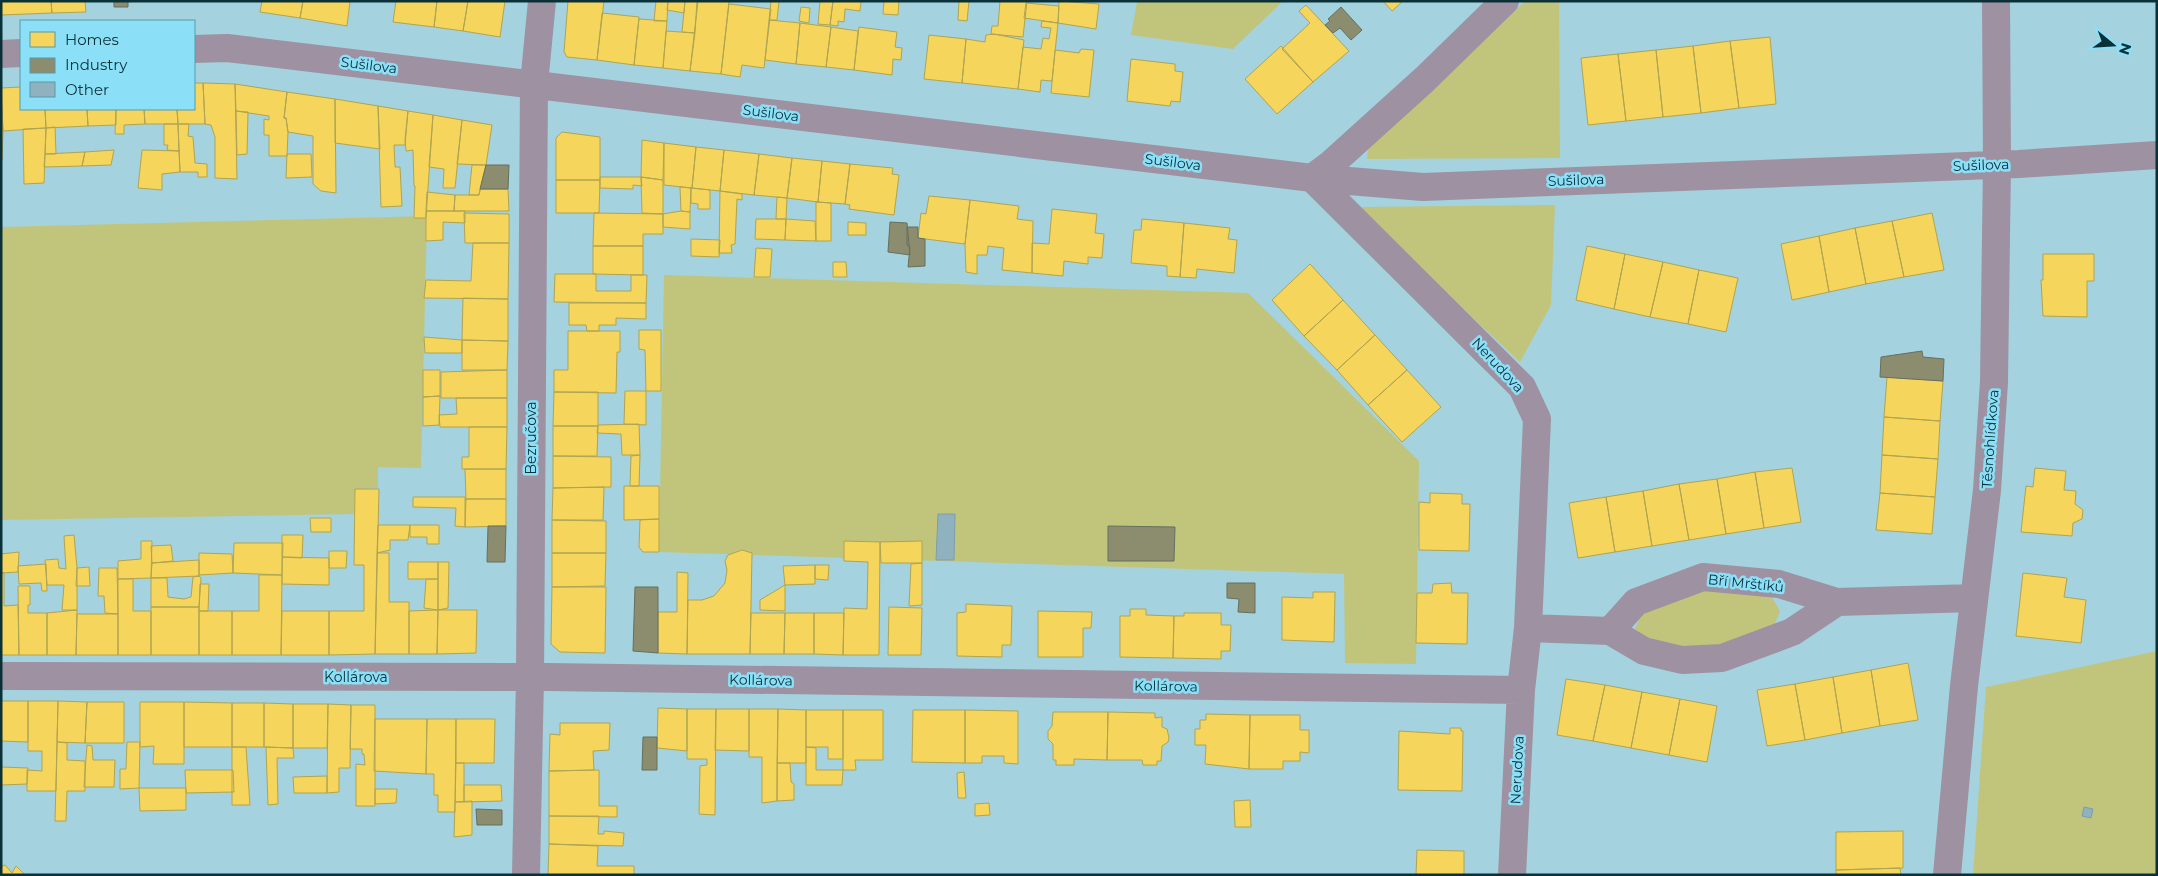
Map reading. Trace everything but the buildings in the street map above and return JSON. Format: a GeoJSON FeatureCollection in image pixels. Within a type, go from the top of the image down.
{"type":"FeatureCollection","features":[{"type":"Feature","properties":{"kind":"street","name":"Bezručova"},"geometry":{"type":"LineString","coordinates":[[526,875],[530,677],[534,84],[542,1]]}},
{"type":"Feature","properties":{"kind":"street"},"geometry":{"type":"LineString","coordinates":[[1312,178],[1331,164],[1418,85],[1504,1]]}},
{"type":"Feature","properties":{"kind":"street","name":"Těsnohlídkova"},"geometry":{"type":"LineString","coordinates":[[1947,875],[1974,598],[1987,490],[1994,382],[1997,164],[1996,1]]}},
{"type":"Feature","properties":{"kind":"street","name":"Sušilova"},"geometry":{"type":"LineString","coordinates":[[195,49],[227,48],[1312,178],[1423,187],[1997,164],[2157,155]]}},
{"type":"Feature","properties":{"kind":"street"},"geometry":{"type":"LineString","coordinates":[[1,54],[20,53]]}},
{"type":"Feature","properties":{"kind":"street","name":"Nerudova"},"geometry":{"type":"LineString","coordinates":[[1312,178],[1522,387],[1537,419],[1528,628],[1521,690],[1512,875]]}},
{"type":"Feature","properties":{"kind":"street","name":"Bří Mrštíků"},"geometry":{"type":"LineString","coordinates":[[1610,631],[1636,602],[1704,577],[1779,584],[1837,602],[1974,598]]}},
{"type":"Feature","properties":{"kind":"street"},"geometry":{"type":"LineString","coordinates":[[1528,628],[1610,631],[1644,651],[1651,653],[1682,660],[1722,658],[1792,632],[1837,602]]}},
{"type":"Feature","properties":{"kind":"street","name":"Kollárova"},"geometry":{"type":"LineString","coordinates":[[1,676],[530,677],[1521,690]]}},
{"type":"Feature","properties":{"kind":"green space"},"geometry":{"type":"Polygon","coordinates":[[[1130,1],[1283,1],[1233,49],[1131,35],[1137,2],[1130,1]]]}},
{"type":"Feature","properties":{"kind":"green space"},"geometry":{"type":"Polygon","coordinates":[[[1525,1],[1559,1],[1560,158],[1367,159],[1368,148],[1525,1]]]}},
{"type":"Feature","properties":{"kind":"green space"},"geometry":{"type":"Polygon","coordinates":[[[1555,205],[1551,305],[1520,362],[1362,214],[1362,207],[1555,205]]]}},
{"type":"Feature","properties":{"kind":"green space"},"geometry":{"type":"Polygon","coordinates":[[[427,216],[421,468],[378,467],[378,488],[355,489],[355,514],[1,520],[1,227],[427,216]]]}},
{"type":"Feature","properties":{"kind":"green space"},"geometry":{"type":"Polygon","coordinates":[[[664,275],[1248,293],[1419,461],[1416,664],[1345,663],[1344,574],[659,552],[664,275]]]}},
{"type":"Feature","properties":{"kind":"green space"},"geometry":{"type":"Polygon","coordinates":[[[1702,590],[1772,597],[1780,611],[1774,626],[1762,636],[1685,652],[1645,642],[1635,629],[1642,612],[1702,590]]]}},
{"type":"Feature","properties":{"kind":"green space"},"geometry":{"type":"Polygon","coordinates":[[[2157,651],[2157,875],[1973,875],[1986,687],[2157,651]]]}}]}
